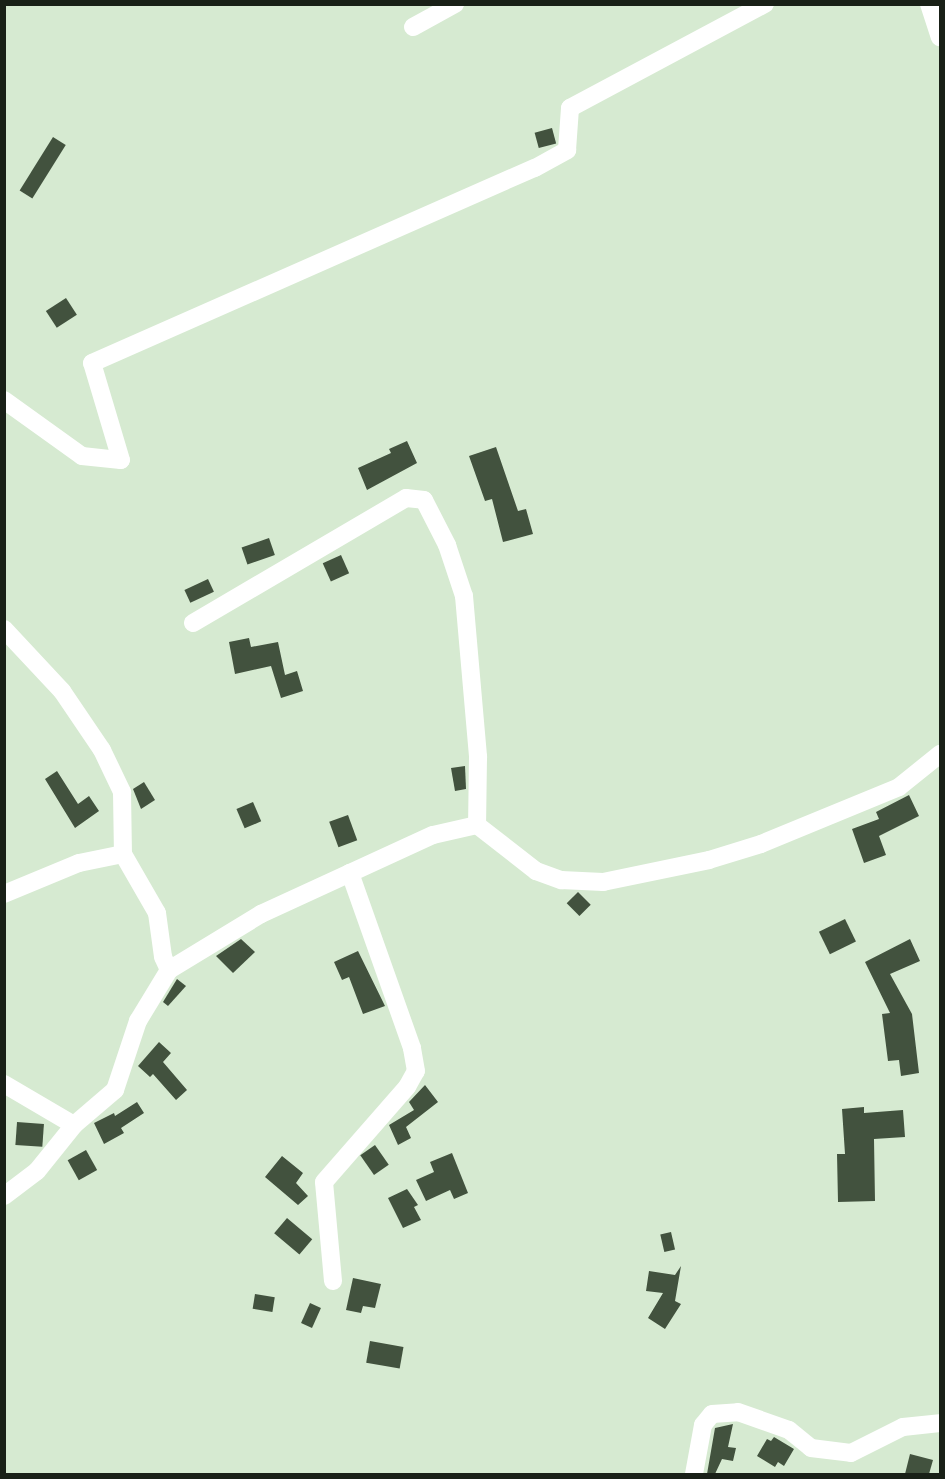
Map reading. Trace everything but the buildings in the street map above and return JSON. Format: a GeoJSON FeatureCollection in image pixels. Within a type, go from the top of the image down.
{"type":"FeatureCollection","features":[{"type":"Feature","properties":{"kind":"street"},"geometry":{"type":"LineString","coordinates":[[413,27],[456,4]]}},
{"type":"Feature","properties":{"kind":"street"},"geometry":{"type":"LineString","coordinates":[[4,400],[82,456],[121,460],[92,363],[535,168],[567,150],[570,108],[765,4]]}},
{"type":"Feature","properties":{"kind":"street"},"geometry":{"type":"LineString","coordinates":[[929,4],[940,37]]}},
{"type":"Feature","properties":{"kind":"street"},"geometry":{"type":"LineString","coordinates":[[194,622],[406,498],[424,500],[447,544],[464,596],[478,757],[477,825]]}},
{"type":"Feature","properties":{"kind":"street"},"geometry":{"type":"LineString","coordinates":[[4,629],[62,692],[102,750],[122,792],[123,854],[157,913],[163,957],[169,970]]}},
{"type":"Feature","properties":{"kind":"street"},"geometry":{"type":"LineString","coordinates":[[477,825],[536,871],[561,880],[603,882],[709,860],[761,844],[899,787],[940,754]]}},
{"type":"Feature","properties":{"kind":"street"},"geometry":{"type":"LineString","coordinates":[[4,1196],[37,1171],[74,1125],[115,1090],[138,1022],[169,970],[261,914],[433,835],[477,825]]}},
{"type":"Feature","properties":{"kind":"street"},"geometry":{"type":"LineString","coordinates":[[4,894],[79,863],[123,854]]}},
{"type":"Feature","properties":{"kind":"street"},"geometry":{"type":"LineString","coordinates":[[333,1281],[324,1182],[407,1087],[416,1071],[412,1048],[350,873]]}},
{"type":"Feature","properties":{"kind":"street"},"geometry":{"type":"LineString","coordinates":[[4,1084],[74,1125]]}},
{"type":"Feature","properties":{"kind":"street"},"geometry":{"type":"LineString","coordinates":[[694,1474],[703,1425],[712,1414],[738,1412],[789,1430],[811,1448],[851,1453],[903,1428],[940,1424]]}}]}
